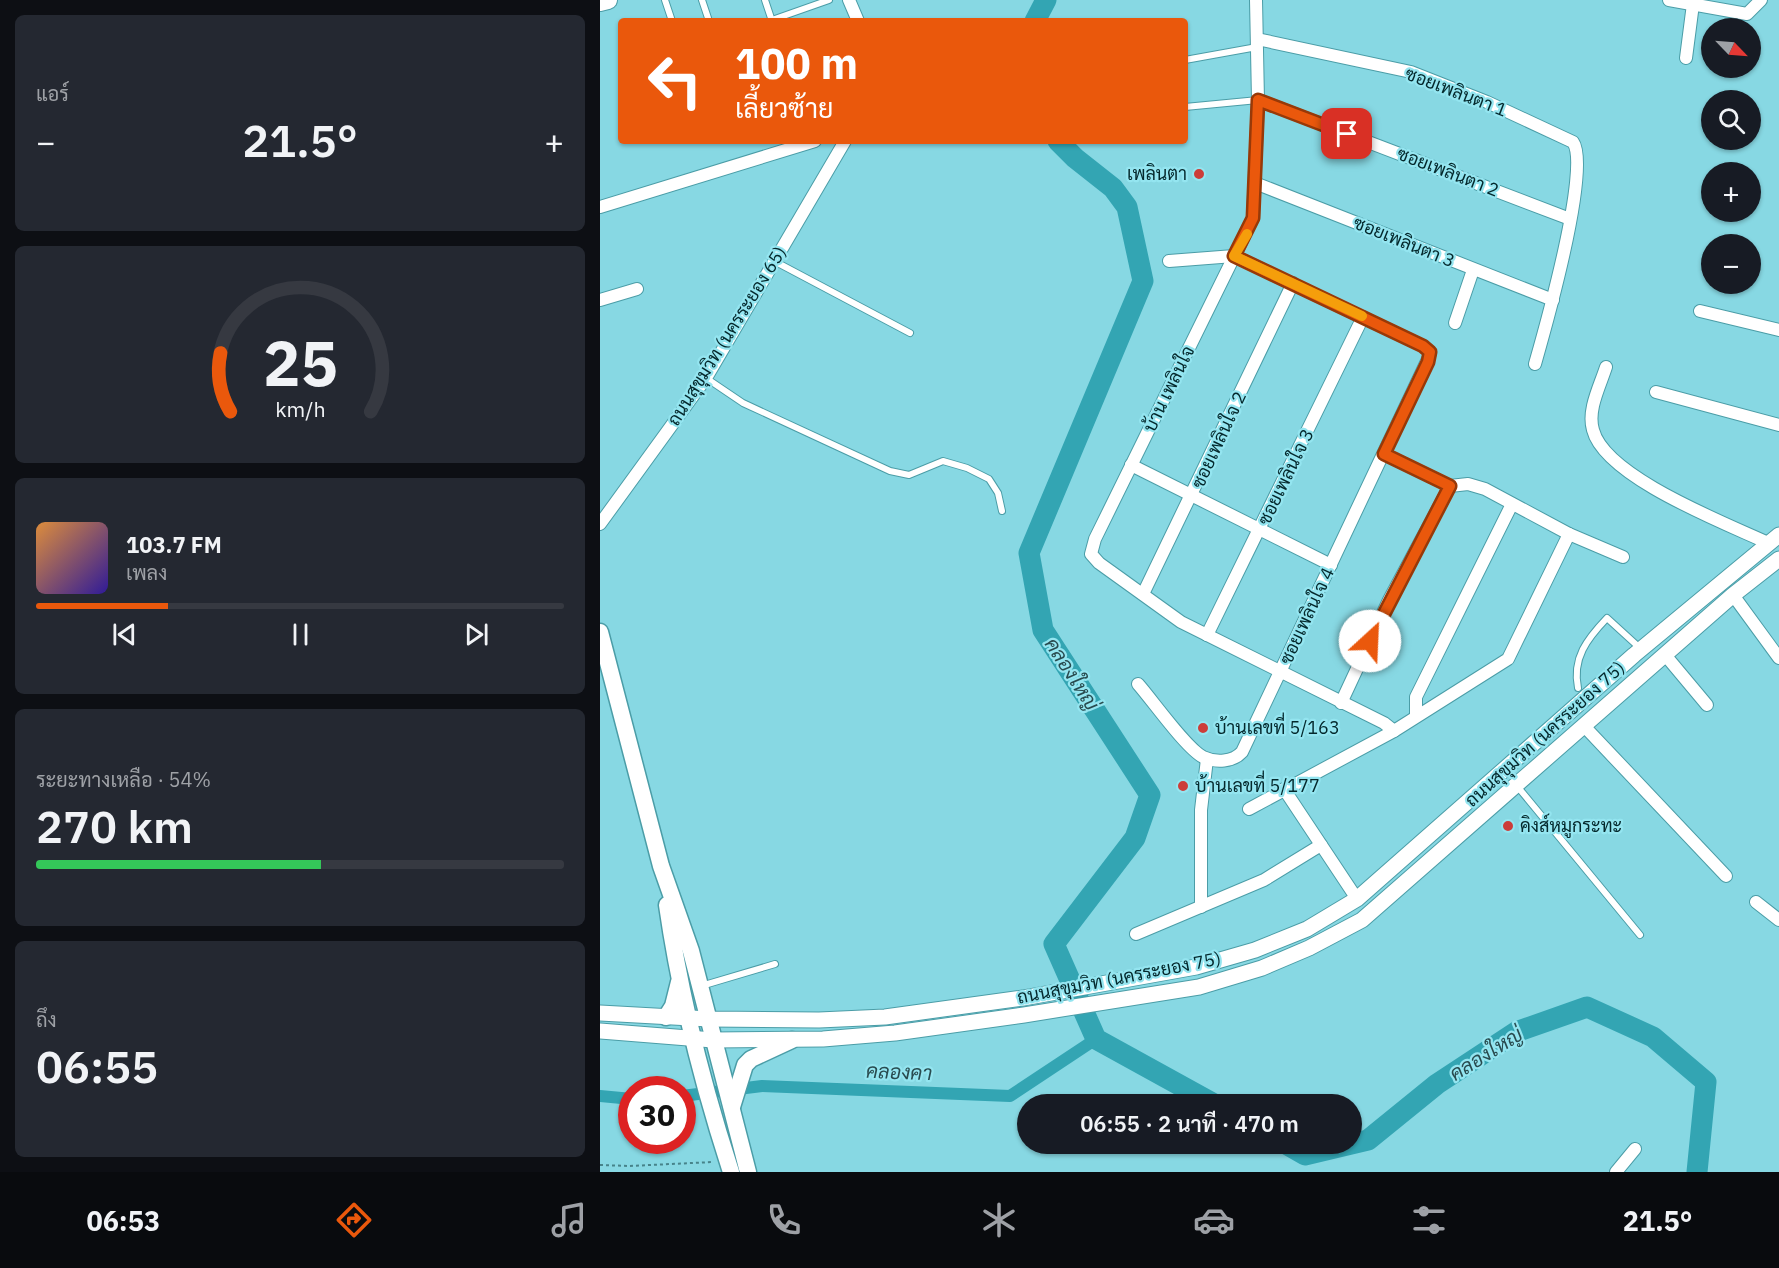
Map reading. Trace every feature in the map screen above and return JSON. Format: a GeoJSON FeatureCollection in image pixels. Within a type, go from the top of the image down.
{"type":"FeatureCollection","features":[{"type":"Feature","properties":{"kind":"main road"},"geometry":{"type":"LineString","coordinates":[[600,2],[608,0]]}},
{"type":"Feature","properties":{"kind":"main road"},"geometry":{"type":"LineString","coordinates":[[600,632],[661,866],[700,986],[748,1172]]}},
{"type":"Feature","properties":{"kind":"main road"},"geometry":{"type":"LineString","coordinates":[[661,866],[680,978],[729,1167]]}},
{"type":"Feature","properties":{"kind":"main road"},"geometry":{"type":"LineString","coordinates":[[666,1017],[673,1006],[680,978]]}},
{"type":"Feature","properties":{"kind":"main road"},"geometry":{"type":"LineString","coordinates":[[732,1107],[742,1073],[751,1059],[792,1040]]}},
{"type":"Feature","properties":{"kind":"street"},"geometry":{"type":"LineString","coordinates":[[849,0],[857,18]]}},
{"type":"Feature","properties":{"kind":"street","name":"บ้าน เพลินใจ"},"geometry":{"type":"LineString","coordinates":[[1143,594],[1099,563],[1091,554],[1095,539],[1250,226],[1254,210],[1258,100],[1256,0]]}},
{"type":"Feature","properties":{"kind":"street"},"geometry":{"type":"LineString","coordinates":[[1669,0],[1747,14],[1761,0]]}},
{"type":"Feature","properties":{"kind":"street"},"geometry":{"type":"LineString","coordinates":[[1686,58],[1693,4]]}},
{"type":"Feature","properties":{"kind":"street","name":"ซอยเพลินตา 1"},"geometry":{"type":"LineString","coordinates":[[1257,43],[1411,72],[1487,102],[1569,140],[1576,147],[1570,219]]}},
{"type":"Feature","properties":{"kind":"street","name":"ซอยเพลินตา 2"},"geometry":{"type":"LineString","coordinates":[[1258,100],[1570,219]]}},
{"type":"Feature","properties":{"kind":"street"},"geometry":{"type":"LineString","coordinates":[[600,207],[805,144]]}},
{"type":"Feature","properties":{"kind":"street","name":"ถนนสุขุมวิท (นครระยอง 65)"},"geometry":{"type":"LineString","coordinates":[[600,524],[706,378],[843,144]]}},
{"type":"Feature","properties":{"kind":"street","name":"ซอยเพลินตา 3"},"geometry":{"type":"LineString","coordinates":[[1255,183],[1553,300]]}},
{"type":"Feature","properties":{"kind":"street"},"geometry":{"type":"LineString","coordinates":[[1535,364],[1553,300],[1570,219]]}},
{"type":"Feature","properties":{"kind":"street"},"geometry":{"type":"LineString","coordinates":[[1169,261],[1234,256],[1363,317]]}},
{"type":"Feature","properties":{"kind":"street"},"geometry":{"type":"LineString","coordinates":[[1455,323],[1473,270]]}},
{"type":"Feature","properties":{"kind":"street","name":"ซอยเพลินใจ 2"},"geometry":{"type":"LineString","coordinates":[[1143,594],[1293,283]]}},
{"type":"Feature","properties":{"kind":"street"},"geometry":{"type":"LineString","coordinates":[[600,300],[637,289]]}},
{"type":"Feature","properties":{"kind":"street"},"geometry":{"type":"LineString","coordinates":[[1700,311],[1779,330]]}},
{"type":"Feature","properties":{"kind":"street","name":"ซอยเพลินใจ 4"},"geometry":{"type":"LineString","coordinates":[[1207,759],[1233,760],[1242,752],[1428,362],[1430,352],[1423,346],[1363,317]]}},
{"type":"Feature","properties":{"kind":"street","name":"ซอยเพลินใจ 3"},"geometry":{"type":"LineString","coordinates":[[1207,635],[1363,317]]}},
{"type":"Feature","properties":{"kind":"street"},"geometry":{"type":"LineString","coordinates":[[1606,367],[1591,420],[1595,437],[1604,450],[1625,469],[1655,488],[1776,536]]}},
{"type":"Feature","properties":{"kind":"street"},"geometry":{"type":"LineString","coordinates":[[1656,392],[1779,425]]}},
{"type":"Feature","properties":{"kind":"street"},"geometry":{"type":"LineString","coordinates":[[1384,454],[1450,486],[1475,485],[1569,534],[1623,557]]}},
{"type":"Feature","properties":{"kind":"street"},"geometry":{"type":"LineString","coordinates":[[1131,465],[1331,565]]}},
{"type":"Feature","properties":{"kind":"street"},"geometry":{"type":"LineString","coordinates":[[1341,703],[1389,600],[1450,486]]}},
{"type":"Feature","properties":{"kind":"street"},"geometry":{"type":"LineString","coordinates":[[1416,716],[1416,697],[1512,504]]}},
{"type":"Feature","properties":{"kind":"street"},"geometry":{"type":"LineString","coordinates":[[1249,809],[1394,731],[1508,659],[1569,534]]}},
{"type":"Feature","properties":{"kind":"street","name":"ถนนสุขุมวิท (นครระยอง 75)"},"geometry":{"type":"LineString","coordinates":[[600,1012],[709,1019],[819,1020],[885,1017],[1023,998],[1196,967],[1255,950],[1307,929],[1358,899],[1641,649],[1776,536]]}},
{"type":"Feature","properties":{"kind":"street","name":"ถนนสุขุมวิท (นครระยอง 75)"},"geometry":{"type":"LineString","coordinates":[[600,1031],[713,1040],[792,1040],[895,1033],[1199,987],[1271,964],[1310,948],[1362,920],[1733,595],[1779,559]]}},
{"type":"Feature","properties":{"kind":"street"},"geometry":{"type":"LineString","coordinates":[[1143,594],[1181,622],[1384,723],[1394,731]]}},
{"type":"Feature","properties":{"kind":"street"},"geometry":{"type":"LineString","coordinates":[[1733,595],[1779,658]]}},
{"type":"Feature","properties":{"kind":"street"},"geometry":{"type":"LineString","coordinates":[[1666,656],[1707,705]]}},
{"type":"Feature","properties":{"kind":"street"},"geometry":{"type":"LineString","coordinates":[[1138,684],[1196,752],[1207,759],[1201,810],[1201,907]]}},
{"type":"Feature","properties":{"kind":"street"},"geometry":{"type":"LineString","coordinates":[[1584,726],[1726,876]]}},
{"type":"Feature","properties":{"kind":"street"},"geometry":{"type":"LineString","coordinates":[[1516,759],[1529,774]]}},
{"type":"Feature","properties":{"kind":"street"},"geometry":{"type":"LineString","coordinates":[[1284,789],[1358,899]]}},
{"type":"Feature","properties":{"kind":"street"},"geometry":{"type":"LineString","coordinates":[[1136,934],[1264,880],[1321,845]]}},
{"type":"Feature","properties":{"kind":"street"},"geometry":{"type":"LineString","coordinates":[[1756,902],[1779,920]]}},
{"type":"Feature","properties":{"kind":"street"},"geometry":{"type":"LineString","coordinates":[[1616,1172],[1635,1149]]}},
{"type":"Feature","properties":{"kind":"lane"},"geometry":{"type":"LineString","coordinates":[[666,0],[671,18]]}},
{"type":"Feature","properties":{"kind":"lane"},"geometry":{"type":"LineString","coordinates":[[702,0],[708,18]]}},
{"type":"Feature","properties":{"kind":"lane"},"geometry":{"type":"LineString","coordinates":[[765,0],[771,18]]}},
{"type":"Feature","properties":{"kind":"lane"},"geometry":{"type":"LineString","coordinates":[[778,18],[829,0]]}},
{"type":"Feature","properties":{"kind":"lane"},"geometry":{"type":"LineString","coordinates":[[1188,59],[1257,43]]}},
{"type":"Feature","properties":{"kind":"lane"},"geometry":{"type":"LineString","coordinates":[[1188,107],[1258,100]]}},
{"type":"Feature","properties":{"kind":"lane"},"geometry":{"type":"LineString","coordinates":[[774,261],[910,333]]}},
{"type":"Feature","properties":{"kind":"lane"},"geometry":{"type":"LineString","coordinates":[[706,378],[743,403],[890,471],[909,475],[944,460],[967,468],[989,479],[998,493],[1002,511]]}},
{"type":"Feature","properties":{"kind":"lane"},"geometry":{"type":"LineString","coordinates":[[1578,688],[1578,659],[1586,641],[1607,618],[1641,649]]}},
{"type":"Feature","properties":{"kind":"lane"},"geometry":{"type":"LineString","coordinates":[[1516,786],[1640,934]]}},
{"type":"Feature","properties":{"kind":"lane"},"geometry":{"type":"LineString","coordinates":[[700,986],[775,964]]}},
{"type":"Feature","properties":{"kind":"path"},"geometry":{"type":"LineString","coordinates":[[600,1165],[729,1167]]}},
{"type":"Feature","properties":{"kind":"waterway","name":"คลองใหญ่"},"geometry":{"type":"LineString","coordinates":[[1037,18],[1046,0]]}},
{"type":"Feature","properties":{"kind":"waterway","name":"คลองใหญ่"},"geometry":{"type":"LineString","coordinates":[[1061,144],[1113,188],[1127,207],[1143,281],[1029,553],[1043,630],[1150,795],[1135,838],[1054,944],[1096,1039],[1196,1094]]}},
{"type":"Feature","properties":{"kind":"waterway","name":"คลองใหญ่"},"geometry":{"type":"LineString","coordinates":[[1362,1141],[1368,1140],[1437,1084],[1516,1032],[1587,1007],[1653,1037],[1706,1082],[1697,1172]]}},
{"type":"Feature","properties":{"kind":"waterway","name":"คลองคา"},"geometry":{"type":"LineString","coordinates":[[696,1094],[762,1086],[1010,1096],[1096,1039]]}},
{"type":"Feature","properties":{"kind":"waterway","name":"คลองคา"},"geometry":{"type":"LineString","coordinates":[[600,1096],[618,1098]]}},
{"type":"Feature","properties":{"kind":"waterway","name":"คลองใหญ่"},"geometry":{"type":"LineString","coordinates":[[1303,1154],[1309,1154]]}},
{"type":"Feature","properties":{"kind":"slow traffic"},"geometry":{"type":"LineString","coordinates":[[1247,234],[1234,256],[1362,316]]}},
{"type":"Feature","properties":{"kind":"place","name":"เพลินตา"},"geometry":{"type":"Point","coordinates":[1199,174]}},
{"type":"Feature","properties":{"kind":"place","name":"บ้านเลขที่ 5/163"},"geometry":{"type":"Point","coordinates":[1203,728]}},
{"type":"Feature","properties":{"kind":"place","name":"บ้านเลขที่ 5/177"},"geometry":{"type":"Point","coordinates":[1183,786]}},
{"type":"Feature","properties":{"kind":"place","name":"คิงส์หมูกระทะ"},"geometry":{"type":"Point","coordinates":[1508,826]}},
{"type":"Feature","properties":{"kind":"route"},"geometry":{"type":"LineString","coordinates":[[1347,134],[1258,100],[1253,218],[1234,256],[1423,346],[1430,352],[1428,362],[1384,454],[1450,486],[1389,600],[1370,641]]}}]}
